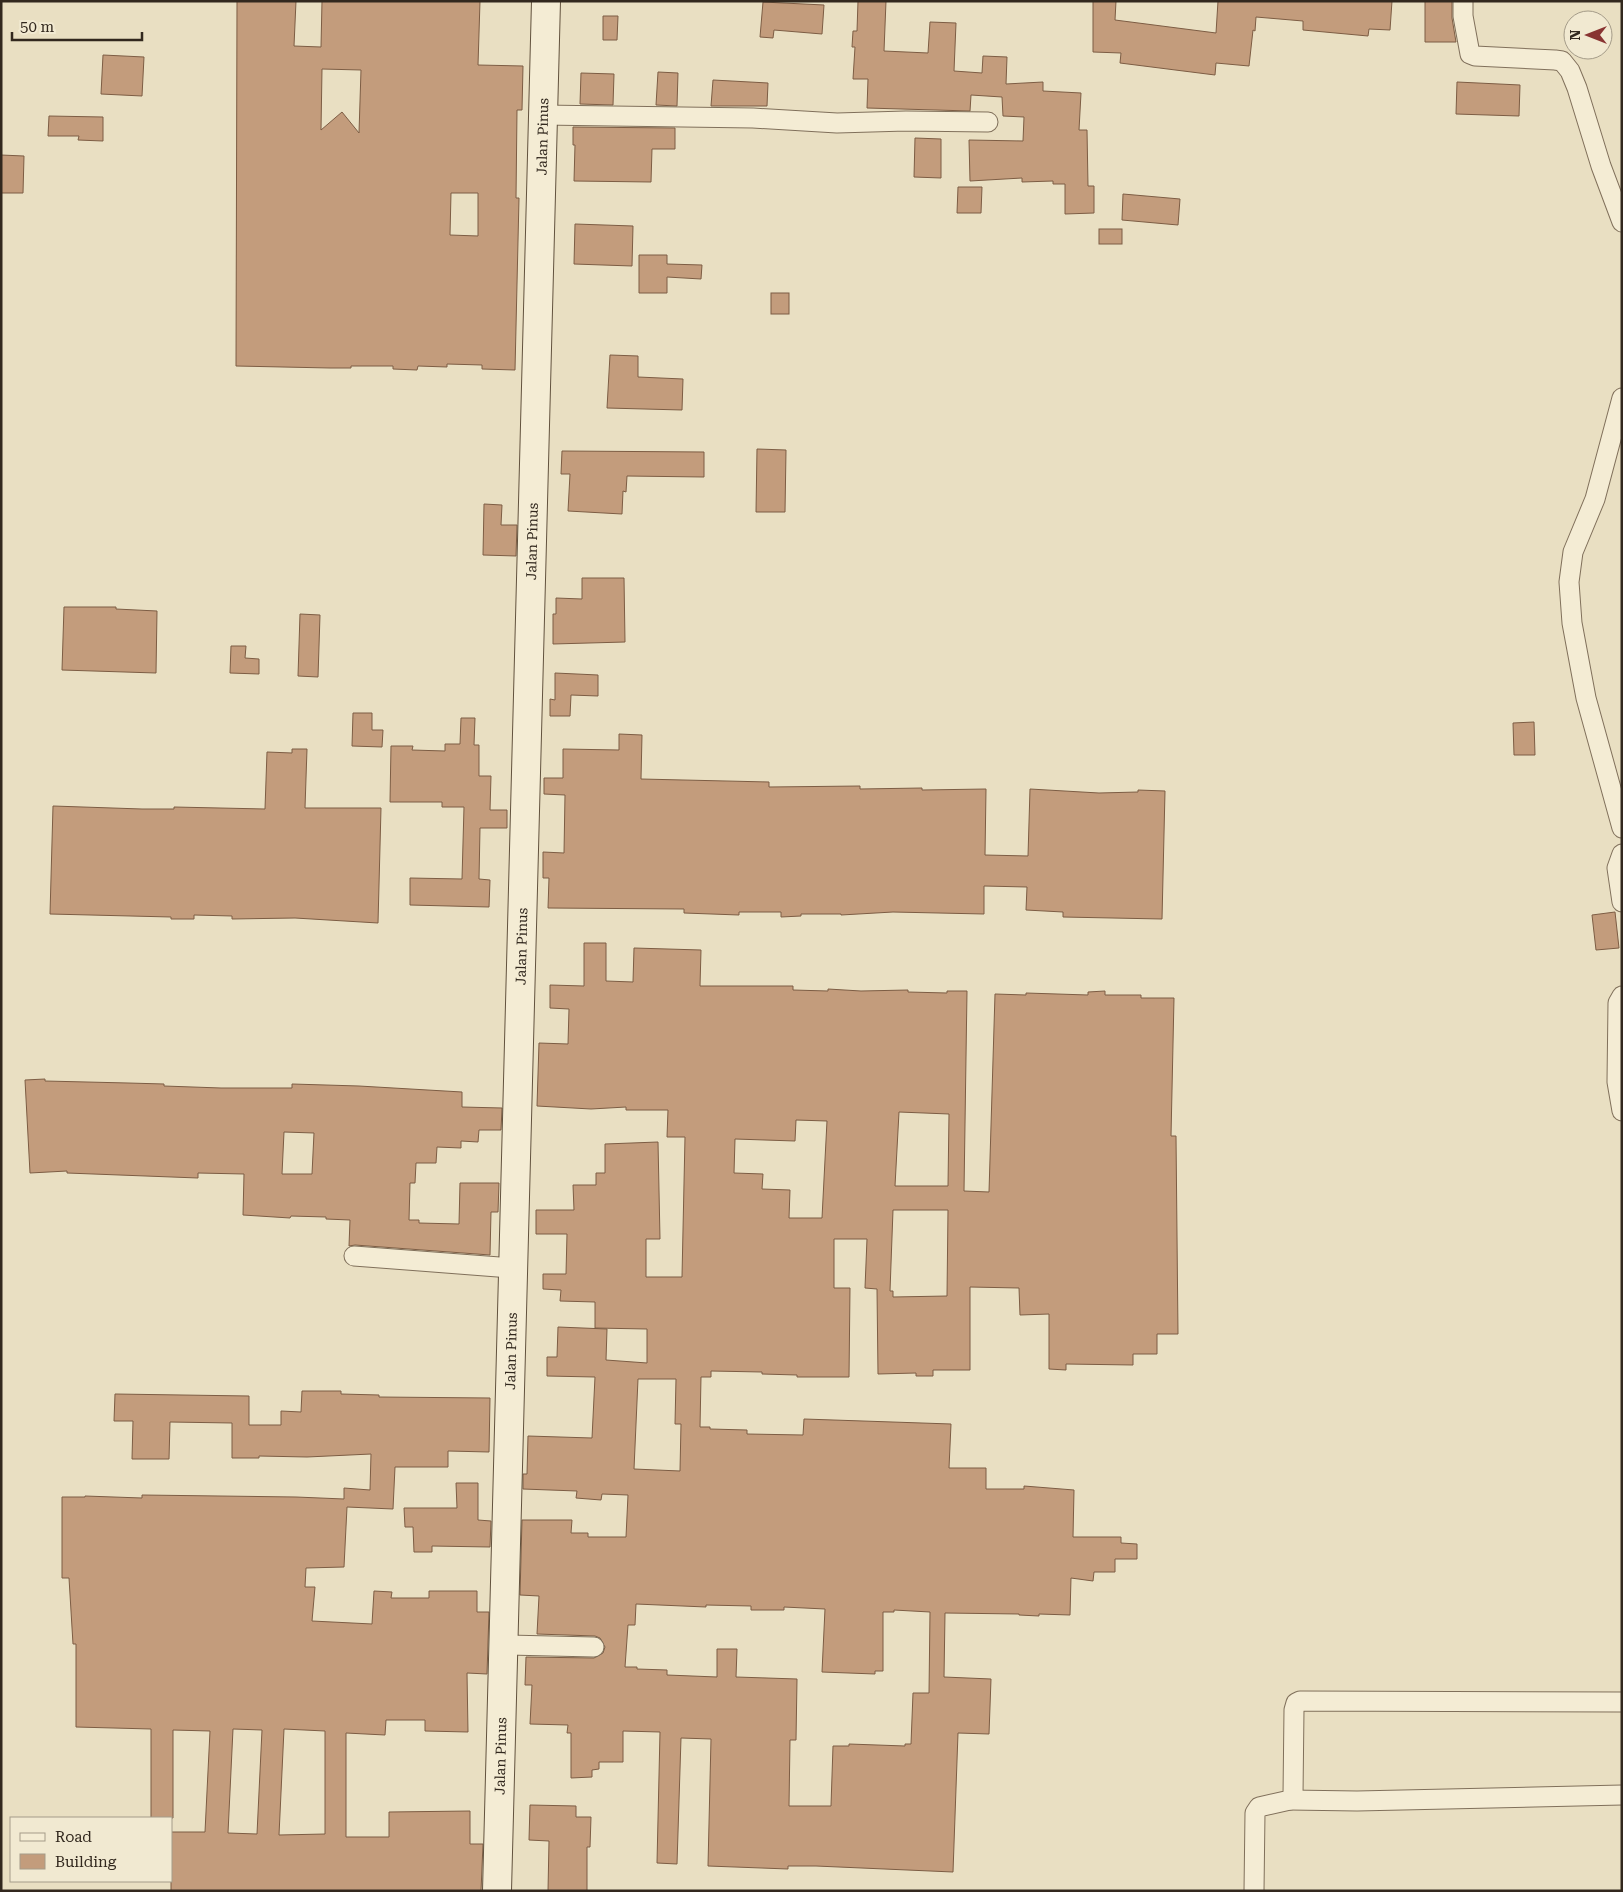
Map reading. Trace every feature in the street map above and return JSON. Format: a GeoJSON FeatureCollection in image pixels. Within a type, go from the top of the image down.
{"type":"FeatureCollection","features":[{"type":"Feature","properties":{"kind":"street","name":"Jalan Pinus"},"geometry":{"type":"LineString","coordinates":[[497,1891],[546,1]]}},
{"type":"Feature","properties":{"kind":"street"},"geometry":{"type":"LineString","coordinates":[[1462,1],[1470,54],[1475,56],[1555,60],[1562,61],[1566,65],[1577,88],[1601,166],[1622,222]]}},
{"type":"Feature","properties":{"kind":"street"},"geometry":{"type":"LineString","coordinates":[[542,115],[754,118],[837,123],[906,121],[988,122]]}},
{"type":"Feature","properties":{"kind":"street"},"geometry":{"type":"LineString","coordinates":[[1622,398],[1595,499],[1573,552],[1569,582],[1572,623],[1586,698],[1622,828]]}},
{"type":"Feature","properties":{"kind":"street"},"geometry":{"type":"LineString","coordinates":[[1622,854],[1617,868],[1622,902]]}},
{"type":"Feature","properties":{"kind":"street"},"geometry":{"type":"LineString","coordinates":[[1622,996],[1618,1003],[1617,1082],[1622,1111]]}},
{"type":"Feature","properties":{"kind":"street"},"geometry":{"type":"LineString","coordinates":[[354,1256],[512,1268]]}},
{"type":"Feature","properties":{"kind":"street"},"geometry":{"type":"LineString","coordinates":[[503,1644],[594,1647]]}},
{"type":"Feature","properties":{"kind":"street"},"geometry":{"type":"LineString","coordinates":[[1290,1800],[1294,1788],[1295,1705],[1304,1700],[1622,1702]]}},
{"type":"Feature","properties":{"kind":"street"},"geometry":{"type":"LineString","coordinates":[[1254,1891],[1255,1814],[1259,1807],[1264,1805],[1290,1800],[1357,1801],[1622,1795]]}},
{"type":"Feature","properties":{"kind":"building"},"geometry":{"type":"Polygon","coordinates":[[[237,1],[296,1],[294,46],[321,47],[322,1],[480,1],[478,65],[523,66],[522,110],[517,110],[516,198],[519,198],[515,370],[482,369],[482,365],[447,364],[447,367],[418,366],[417,370],[393,369],[393,366],[330,368],[236,366],[237,1]],[[322,69],[321,130],[342,112],[359,133],[361,70],[322,69]],[[451,193],[450,235],[478,236],[478,193],[451,193]]]}},
{"type":"Feature","properties":{"kind":"building"},"geometry":{"type":"Polygon","coordinates":[[[858,1],[886,1],[884,51],[928,53],[930,22],[956,23],[954,71],[982,73],[983,56],[1007,57],[1006,84],[1043,82],[1043,91],[1081,93],[1079,130],[1087,130],[1088,186],[1094,186],[1094,213],[1065,214],[1065,184],[1053,184],[1053,181],[1022,182],[1022,178],[970,181],[969,140],[1023,141],[1024,117],[1003,116],[1002,97],[971,95],[970,111],[867,108],[868,79],[853,79],[855,47],[852,47],[853,31],[857,31],[858,1]]]}},
{"type":"Feature","properties":{"kind":"building"},"geometry":{"type":"Polygon","coordinates":[[[1093,1],[1116,1],[1115,20],[1216,33],[1218,1],[1392,1],[1390,30],[1369,29],[1368,36],[1303,30],[1303,21],[1256,17],[1249,66],[1216,63],[1215,75],[1120,63],[1121,53],[1093,52],[1093,1]]]}},
{"type":"Feature","properties":{"kind":"building"},"geometry":{"type":"Polygon","coordinates":[[[1425,1],[1452,1],[1452,18],[1456,42],[1425,42],[1425,1]]]}},
{"type":"Feature","properties":{"kind":"building"},"geometry":{"type":"Polygon","coordinates":[[[763,2],[824,5],[822,34],[774,30],[773,38],[760,37],[763,2]]]}},
{"type":"Feature","properties":{"kind":"building"},"geometry":{"type":"Polygon","coordinates":[[[603,16],[618,16],[617,40],[603,40],[603,16]]]}},
{"type":"Feature","properties":{"kind":"building"},"geometry":{"type":"Polygon","coordinates":[[[103,55],[144,57],[142,96],[101,94],[103,55]]]}},
{"type":"Feature","properties":{"kind":"building"},"geometry":{"type":"Polygon","coordinates":[[[658,72],[678,73],[677,106],[656,105],[658,72]]]}},
{"type":"Feature","properties":{"kind":"building"},"geometry":{"type":"Polygon","coordinates":[[[581,73],[614,74],[613,105],[580,104],[581,73]]]}},
{"type":"Feature","properties":{"kind":"building"},"geometry":{"type":"Polygon","coordinates":[[[713,80],[768,83],[767,106],[711,106],[713,80]]]}},
{"type":"Feature","properties":{"kind":"building"},"geometry":{"type":"Polygon","coordinates":[[[1457,82],[1520,85],[1519,116],[1456,114],[1457,82]]]}},
{"type":"Feature","properties":{"kind":"building"},"geometry":{"type":"Polygon","coordinates":[[[49,116],[103,117],[103,141],[78,140],[79,136],[48,136],[49,116]]]}},
{"type":"Feature","properties":{"kind":"building"},"geometry":{"type":"Polygon","coordinates":[[[573,127],[675,128],[675,149],[652,149],[651,182],[574,181],[575,145],[573,145],[573,127]]]}},
{"type":"Feature","properties":{"kind":"building"},"geometry":{"type":"Polygon","coordinates":[[[915,138],[941,139],[941,178],[914,177],[915,138]]]}},
{"type":"Feature","properties":{"kind":"building"},"geometry":{"type":"Polygon","coordinates":[[[1,155],[24,156],[23,193],[1,193],[1,155]]]}},
{"type":"Feature","properties":{"kind":"building"},"geometry":{"type":"Polygon","coordinates":[[[958,187],[982,187],[981,213],[957,213],[958,187]]]}},
{"type":"Feature","properties":{"kind":"building"},"geometry":{"type":"Polygon","coordinates":[[[1123,194],[1180,199],[1178,225],[1122,220],[1123,194]]]}},
{"type":"Feature","properties":{"kind":"building"},"geometry":{"type":"Polygon","coordinates":[[[575,224],[633,226],[632,266],[574,264],[575,224]]]}},
{"type":"Feature","properties":{"kind":"building"},"geometry":{"type":"Polygon","coordinates":[[[1099,229],[1122,229],[1122,244],[1099,244],[1099,229]]]}},
{"type":"Feature","properties":{"kind":"building"},"geometry":{"type":"Polygon","coordinates":[[[639,255],[667,255],[667,264],[702,265],[701,279],[667,277],[667,293],[639,293],[639,255]]]}},
{"type":"Feature","properties":{"kind":"building"},"geometry":{"type":"Polygon","coordinates":[[[771,293],[789,293],[789,314],[771,314],[771,293]]]}},
{"type":"Feature","properties":{"kind":"building"},"geometry":{"type":"Polygon","coordinates":[[[610,355],[638,356],[638,377],[683,379],[682,410],[607,408],[610,355]]]}},
{"type":"Feature","properties":{"kind":"building"},"geometry":{"type":"Polygon","coordinates":[[[757,449],[786,450],[785,512],[756,512],[757,449]]]}},
{"type":"Feature","properties":{"kind":"building"},"geometry":{"type":"Polygon","coordinates":[[[562,451],[704,452],[704,477],[627,476],[626,492],[623,491],[622,514],[568,511],[570,474],[561,474],[562,451]]]}},
{"type":"Feature","properties":{"kind":"building"},"geometry":{"type":"Polygon","coordinates":[[[484,504],[502,505],[501,525],[517,525],[516,556],[483,555],[484,504]]]}},
{"type":"Feature","properties":{"kind":"building"},"geometry":{"type":"Polygon","coordinates":[[[582,578],[624,578],[625,642],[553,644],[553,614],[556,614],[556,598],[582,599],[582,578]]]}},
{"type":"Feature","properties":{"kind":"building"},"geometry":{"type":"Polygon","coordinates":[[[64,607],[116,607],[116,609],[157,611],[156,673],[62,670],[64,607]]]}},
{"type":"Feature","properties":{"kind":"building"},"geometry":{"type":"Polygon","coordinates":[[[300,614],[320,615],[318,677],[298,676],[300,614]]]}},
{"type":"Feature","properties":{"kind":"building"},"geometry":{"type":"Polygon","coordinates":[[[231,646],[246,646],[245,658],[259,659],[259,674],[230,673],[231,646]]]}},
{"type":"Feature","properties":{"kind":"building"},"geometry":{"type":"Polygon","coordinates":[[[555,673],[598,675],[598,696],[571,695],[570,716],[550,716],[550,699],[555,700],[555,673]]]}},
{"type":"Feature","properties":{"kind":"building"},"geometry":{"type":"Polygon","coordinates":[[[353,713],[372,713],[372,730],[383,730],[382,747],[352,746],[353,713]]]}},
{"type":"Feature","properties":{"kind":"building"},"geometry":{"type":"Polygon","coordinates":[[[461,718],[475,718],[474,745],[479,745],[479,776],[491,776],[490,810],[507,810],[507,828],[480,828],[479,879],[490,880],[489,907],[410,905],[410,878],[462,879],[464,807],[442,807],[442,802],[390,802],[391,746],[413,746],[412,750],[445,751],[445,744],[460,744],[461,718]]]}},
{"type":"Feature","properties":{"kind":"building"},"geometry":{"type":"Polygon","coordinates":[[[1534,722],[1535,755],[1514,755],[1513,723],[1534,722]]]}},
{"type":"Feature","properties":{"kind":"building"},"geometry":{"type":"Polygon","coordinates":[[[619,734],[642,735],[641,779],[769,782],[769,787],[860,786],[860,789],[986,789],[985,855],[1028,856],[1030,789],[1099,793],[1138,792],[1138,790],[1165,791],[1162,919],[1063,917],[1063,912],[1026,910],[1027,887],[984,886],[984,914],[893,912],[841,915],[801,914],[801,916],[781,917],[781,912],[739,912],[739,915],[684,913],[684,909],[548,908],[549,878],[543,878],[543,852],[564,853],[565,795],[544,794],[544,778],[563,778],[563,749],[619,750],[619,734]]]}},
{"type":"Feature","properties":{"kind":"building"},"geometry":{"type":"Polygon","coordinates":[[[292,749],[307,749],[305,808],[381,808],[378,923],[295,918],[232,919],[232,916],[194,915],[194,919],[171,919],[171,917],[50,914],[53,806],[142,809],[174,809],[174,807],[265,809],[267,752],[292,753],[292,749]]]}},
{"type":"Feature","properties":{"kind":"building"},"geometry":{"type":"Polygon","coordinates":[[[1615,912],[1619,948],[1596,950],[1592,915],[1615,912]]]}},
{"type":"Feature","properties":{"kind":"building"},"geometry":{"type":"Polygon","coordinates":[[[584,943],[606,943],[606,981],[633,982],[634,948],[701,950],[700,986],[793,986],[793,990],[828,991],[828,989],[861,991],[908,990],[908,992],[947,993],[947,991],[967,991],[964,1191],[989,1192],[995,994],[1088,995],[1088,992],[1105,991],[1105,995],[1141,995],[1141,998],[1174,998],[1171,1136],[1176,1136],[1178,1334],[1157,1334],[1157,1354],[1133,1354],[1133,1365],[1066,1364],[1066,1370],[1049,1369],[1049,1314],[1020,1315],[1019,1288],[970,1287],[970,1370],[933,1370],[933,1376],[916,1376],[916,1373],[878,1374],[877,1289],[865,1288],[867,1239],[834,1239],[834,1288],[850,1288],[849,1377],[797,1377],[797,1375],[762,1374],[762,1372],[711,1371],[711,1377],[701,1377],[700,1427],[747,1430],[747,1434],[803,1435],[804,1419],[951,1424],[949,1468],[986,1468],[986,1489],[1024,1489],[1024,1486],[1074,1490],[1073,1537],[1121,1537],[1121,1543],[1137,1544],[1137,1559],[1115,1559],[1115,1572],[1094,1572],[1093,1581],[1071,1578],[1070,1615],[945,1613],[944,1677],[991,1679],[989,1734],[958,1733],[953,1872],[816,1866],[788,1866],[788,1869],[708,1866],[711,1739],[681,1738],[677,1864],[657,1863],[660,1732],[623,1731],[623,1762],[599,1762],[599,1769],[592,1770],[592,1777],[571,1778],[571,1733],[567,1733],[568,1725],[530,1724],[532,1685],[525,1685],[526,1657],[594,1658],[603,1653],[605,1647],[600,1638],[595,1636],[537,1634],[539,1596],[520,1595],[522,1520],[572,1520],[571,1533],[588,1533],[588,1537],[626,1537],[628,1495],[602,1494],[601,1500],[576,1498],[577,1491],[523,1489],[523,1474],[527,1474],[528,1436],[592,1438],[595,1377],[547,1376],[547,1357],[557,1357],[558,1327],[607,1329],[606,1360],[647,1363],[647,1329],[595,1328],[595,1302],[560,1301],[561,1290],[543,1289],[543,1274],[566,1274],[567,1234],[536,1234],[536,1210],[574,1210],[573,1185],[596,1185],[596,1173],[605,1173],[605,1144],[658,1142],[660,1239],[646,1239],[646,1277],[682,1277],[685,1137],[667,1137],[668,1110],[626,1110],[626,1107],[591,1109],[537,1106],[539,1043],[568,1044],[569,1009],[550,1008],[550,985],[584,986],[584,943]],[[899,1112],[895,1186],[948,1186],[949,1114],[899,1112]],[[796,1120],[795,1141],[735,1139],[734,1173],[763,1174],[762,1189],[790,1190],[789,1218],[822,1218],[827,1121],[796,1120]],[[893,1210],[890,1291],[893,1291],[893,1297],[947,1296],[948,1210],[893,1210]],[[638,1379],[634,1469],[680,1471],[681,1424],[675,1424],[676,1379],[638,1379]],[[636,1604],[635,1625],[628,1625],[625,1667],[667,1670],[667,1675],[717,1677],[717,1649],[737,1649],[736,1677],[797,1679],[796,1740],[790,1740],[789,1806],[831,1806],[833,1746],[849,1746],[849,1744],[905,1746],[905,1744],[911,1744],[913,1693],[929,1693],[930,1612],[894,1610],[894,1612],[883,1612],[883,1671],[875,1671],[875,1674],[822,1672],[825,1609],[784,1607],[784,1610],[751,1610],[751,1606],[706,1605],[706,1607],[636,1604]]]}},
{"type":"Feature","properties":{"kind":"building"},"geometry":{"type":"Polygon","coordinates":[[[45,1079],[45,1081],[164,1084],[164,1086],[221,1088],[292,1088],[292,1084],[462,1092],[462,1107],[502,1108],[501,1130],[479,1130],[478,1142],[461,1141],[461,1148],[437,1147],[436,1163],[416,1163],[415,1183],[410,1183],[409,1220],[419,1220],[419,1223],[459,1224],[460,1183],[499,1183],[498,1212],[491,1212],[490,1255],[349,1246],[350,1220],[326,1219],[326,1217],[291,1216],[290,1218],[243,1215],[244,1174],[198,1173],[198,1178],[67,1173],[67,1171],[30,1173],[25,1080],[45,1079]],[[284,1132],[282,1174],[312,1174],[314,1133],[284,1132]]]}},
{"type":"Feature","properties":{"kind":"building"},"geometry":{"type":"Polygon","coordinates":[[[302,1391],[341,1391],[341,1394],[379,1395],[379,1397],[490,1398],[489,1452],[448,1451],[448,1467],[395,1467],[393,1509],[347,1507],[344,1567],[306,1568],[305,1587],[315,1587],[312,1621],[372,1624],[374,1591],[392,1592],[391,1598],[429,1598],[429,1591],[477,1591],[477,1612],[489,1612],[487,1674],[467,1673],[468,1732],[425,1731],[425,1720],[386,1720],[385,1735],[346,1733],[346,1837],[389,1837],[389,1812],[470,1811],[470,1844],[483,1844],[481,1891],[171,1891],[172,1832],[205,1832],[210,1731],[173,1730],[172,1818],[151,1817],[151,1729],[76,1727],[76,1644],[73,1644],[69,1578],[62,1578],[62,1497],[142,1498],[142,1495],[344,1499],[344,1488],[370,1490],[371,1454],[232,1458],[232,1423],[170,1422],[169,1459],[132,1459],[133,1421],[114,1421],[115,1394],[249,1396],[249,1425],[281,1425],[281,1411],[301,1412],[302,1391]],[[233,1729],[228,1833],[257,1834],[262,1730],[233,1729]],[[284,1729],[279,1835],[325,1834],[325,1731],[284,1729]]]}},
{"type":"Feature","properties":{"kind":"building"},"geometry":{"type":"Polygon","coordinates":[[[456,1483],[478,1483],[478,1520],[491,1521],[490,1547],[432,1546],[432,1552],[414,1552],[413,1527],[405,1527],[404,1508],[457,1508],[456,1483]]]}},
{"type":"Feature","properties":{"kind":"building"},"geometry":{"type":"Polygon","coordinates":[[[530,1805],[576,1806],[576,1817],[591,1817],[590,1847],[587,1847],[587,1891],[548,1891],[549,1841],[529,1840],[530,1805]]]}}]}
